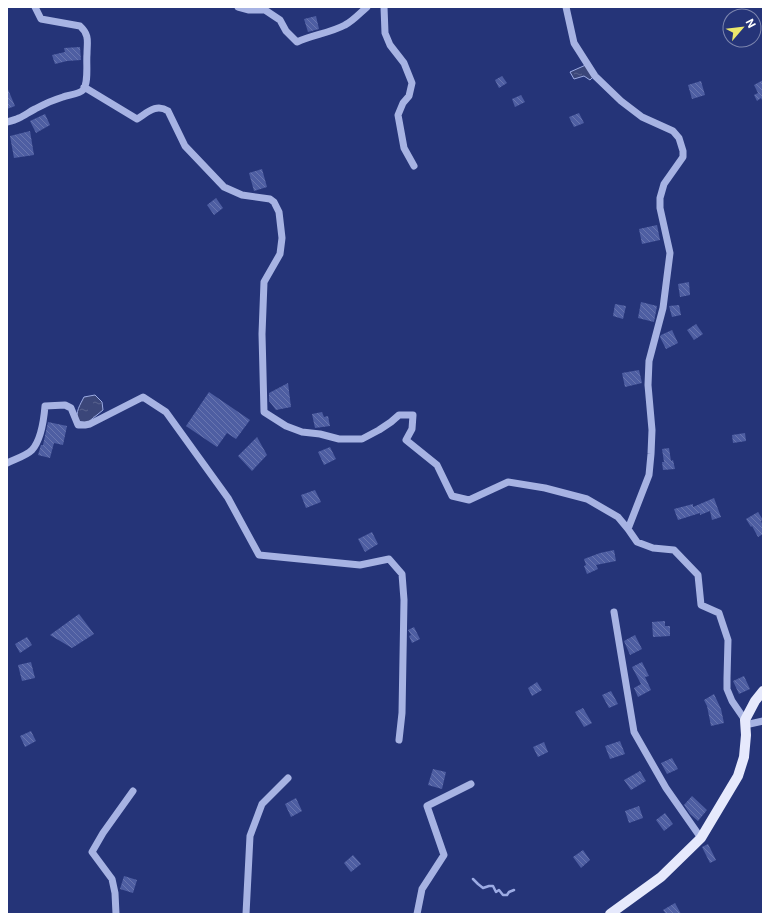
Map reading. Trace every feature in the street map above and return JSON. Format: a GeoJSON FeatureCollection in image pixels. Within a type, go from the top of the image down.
{"type":"FeatureCollection","features":[{"type":"Feature","properties":{"kind":"main road"},"geometry":{"type":"LineString","coordinates":[[610,914],[662,878],[702,838],[738,776],[744,757],[746,735],[745,722],[755,700],[763,691]]}},
{"type":"Feature","properties":{"kind":"street"},"geometry":{"type":"LineString","coordinates":[[7,122],[20,118],[51,101],[82,91],[86,80],[86,54],[88,44],[85,30],[80,26],[41,19],[35,7]]}},
{"type":"Feature","properties":{"kind":"street"},"geometry":{"type":"LineString","coordinates":[[238,7],[249,10],[265,10],[280,20],[286,31],[297,42],[306,38],[324,34],[346,25],[367,7]]}},
{"type":"Feature","properties":{"kind":"street"},"geometry":{"type":"LineString","coordinates":[[384,7],[385,33],[390,45],[404,63],[412,83],[409,96],[403,103],[398,115],[404,148],[414,166]]}},
{"type":"Feature","properties":{"kind":"street"},"geometry":{"type":"LineString","coordinates":[[566,7],[574,43],[594,76],[621,101],[642,117],[673,131],[679,138],[683,151],[683,157],[664,184],[660,198],[660,208],[670,252],[663,308],[649,361],[648,386],[652,430],[649,475],[628,529]]}},
{"type":"Feature","properties":{"kind":"street"},"geometry":{"type":"LineString","coordinates":[[84,87],[137,119],[155,108],[164,108],[168,111],[185,146],[224,187],[242,195],[270,199],[274,202],[279,212],[282,238],[280,254],[264,282],[262,334],[264,412],[286,426],[302,432],[320,434],[339,439],[362,439],[392,422],[398,415],[413,415],[412,429],[406,440],[437,465],[452,496],[469,500],[508,482],[545,488],[587,499],[618,517],[637,542],[653,548],[674,550],[698,574],[701,605],[719,613],[728,640],[727,689],[732,701],[745,722],[763,721]]}},
{"type":"Feature","properties":{"kind":"street"},"geometry":{"type":"LineString","coordinates":[[7,463],[33,449],[37,442],[44,420],[45,406],[65,405],[71,408],[78,424],[85,426],[143,397],[166,412],[228,498],[259,555],[360,565],[389,559],[402,574],[404,600],[402,713],[399,740]]}},
{"type":"Feature","properties":{"kind":"street"},"geometry":{"type":"LineString","coordinates":[[614,612],[634,732],[666,788],[702,838]]}},
{"type":"Feature","properties":{"kind":"street"},"geometry":{"type":"LineString","coordinates":[[246,914],[250,836],[262,804],[288,778]]}},
{"type":"Feature","properties":{"kind":"street"},"geometry":{"type":"LineString","coordinates":[[417,914],[422,889],[444,855],[428,806],[472,784]]}},
{"type":"Feature","properties":{"kind":"street"},"geometry":{"type":"LineString","coordinates":[[116,914],[115,893],[112,879],[92,852],[103,833],[133,791]]}},
{"type":"Feature","properties":{"kind":"water"},"geometry":{"type":"Polygon","coordinates":[[[588,64],[594,76],[590,80],[584,76],[574,79],[570,72],[588,64]]]}},
{"type":"Feature","properties":{"kind":"water"},"geometry":{"type":"Polygon","coordinates":[[[95,395],[102,402],[103,410],[87,423],[78,421],[78,412],[84,397],[95,395]]]}},
{"type":"Feature","properties":{"kind":"building"},"geometry":{"type":"Polygon","coordinates":[[[316,16],[319,29],[308,32],[304,19],[316,16]]]}},
{"type":"Feature","properties":{"kind":"building"},"geometry":{"type":"Polygon","coordinates":[[[80,47],[81,60],[55,64],[52,55],[65,52],[64,48],[80,47]]]}},
{"type":"Feature","properties":{"kind":"building"},"geometry":{"type":"Polygon","coordinates":[[[502,76],[507,83],[499,88],[495,80],[502,76]]]}},
{"type":"Feature","properties":{"kind":"building"},"geometry":{"type":"Polygon","coordinates":[[[763,80],[763,102],[761,98],[757,101],[754,95],[758,93],[754,85],[763,80]]]}},
{"type":"Feature","properties":{"kind":"building"},"geometry":{"type":"Polygon","coordinates":[[[701,81],[705,95],[692,99],[688,85],[701,81]]]}},
{"type":"Feature","properties":{"kind":"building"},"geometry":{"type":"Polygon","coordinates":[[[7,87],[15,106],[7,109],[7,87]]]}},
{"type":"Feature","properties":{"kind":"building"},"geometry":{"type":"Polygon","coordinates":[[[521,95],[525,102],[515,107],[512,99],[521,95]]]}},
{"type":"Feature","properties":{"kind":"building"},"geometry":{"type":"Polygon","coordinates":[[[579,113],[584,123],[574,127],[569,117],[579,113]]]}},
{"type":"Feature","properties":{"kind":"building"},"geometry":{"type":"Polygon","coordinates":[[[45,114],[50,125],[36,133],[30,121],[45,114]]]}},
{"type":"Feature","properties":{"kind":"building"},"geometry":{"type":"Polygon","coordinates":[[[30,131],[34,155],[14,158],[10,136],[30,131]]]}},
{"type":"Feature","properties":{"kind":"building"},"geometry":{"type":"Polygon","coordinates":[[[262,169],[267,187],[254,191],[249,173],[262,169]]]}},
{"type":"Feature","properties":{"kind":"building"},"geometry":{"type":"Polygon","coordinates":[[[216,198],[223,208],[214,215],[207,205],[216,198]]]}},
{"type":"Feature","properties":{"kind":"building"},"geometry":{"type":"Polygon","coordinates":[[[657,225],[660,240],[642,244],[639,229],[657,225]]]}},
{"type":"Feature","properties":{"kind":"building"},"geometry":{"type":"Polygon","coordinates":[[[689,282],[690,295],[680,297],[678,284],[689,282]]]}},
{"type":"Feature","properties":{"kind":"building"},"geometry":{"type":"Polygon","coordinates":[[[641,302],[657,306],[654,322],[638,318],[641,302]]]}},
{"type":"Feature","properties":{"kind":"building"},"geometry":{"type":"Polygon","coordinates":[[[615,304],[626,306],[623,319],[613,316],[615,304]]]}},
{"type":"Feature","properties":{"kind":"building"},"geometry":{"type":"Polygon","coordinates":[[[679,305],[681,315],[672,317],[669,306],[679,305]]]}},
{"type":"Feature","properties":{"kind":"building"},"geometry":{"type":"Polygon","coordinates":[[[696,324],[703,334],[694,340],[687,330],[696,324]]]}},
{"type":"Feature","properties":{"kind":"building"},"geometry":{"type":"Polygon","coordinates":[[[672,330],[678,343],[666,349],[660,337],[661,335],[672,330]]]}},
{"type":"Feature","properties":{"kind":"building"},"geometry":{"type":"Polygon","coordinates":[[[639,370],[642,383],[625,387],[622,373],[639,370]]]}},
{"type":"Feature","properties":{"kind":"building"},"geometry":{"type":"Polygon","coordinates":[[[288,383],[291,407],[276,410],[269,401],[269,393],[288,383]]]}},
{"type":"Feature","properties":{"kind":"building"},"geometry":{"type":"Polygon","coordinates":[[[209,392],[250,420],[236,439],[227,433],[217,447],[186,426],[209,392]]]}},
{"type":"Feature","properties":{"kind":"building"},"geometry":{"type":"Polygon","coordinates":[[[322,412],[324,417],[328,416],[330,426],[315,428],[312,414],[322,412]]]}},
{"type":"Feature","properties":{"kind":"building"},"geometry":{"type":"Polygon","coordinates":[[[48,422],[67,426],[63,445],[54,443],[50,458],[38,455],[41,445],[43,445],[48,422]]]}},
{"type":"Feature","properties":{"kind":"building"},"geometry":{"type":"Polygon","coordinates":[[[745,433],[746,441],[733,443],[732,435],[745,433]]]}},
{"type":"Feature","properties":{"kind":"building"},"geometry":{"type":"Polygon","coordinates":[[[257,437],[267,455],[252,471],[238,456],[257,437]]]}},
{"type":"Feature","properties":{"kind":"building"},"geometry":{"type":"Polygon","coordinates":[[[330,447],[336,459],[324,465],[318,452],[330,447]]]}},
{"type":"Feature","properties":{"kind":"building"},"geometry":{"type":"Polygon","coordinates":[[[669,448],[671,461],[673,460],[675,469],[663,470],[662,462],[664,462],[662,449],[669,448]]]}},
{"type":"Feature","properties":{"kind":"building"},"geometry":{"type":"Polygon","coordinates":[[[315,490],[321,502],[306,508],[301,495],[315,490]]]}},
{"type":"Feature","properties":{"kind":"building"},"geometry":{"type":"Polygon","coordinates":[[[714,498],[721,517],[712,520],[710,511],[678,520],[674,509],[693,504],[693,507],[714,498]]]}},
{"type":"Feature","properties":{"kind":"building"},"geometry":{"type":"Polygon","coordinates":[[[758,512],[763,520],[761,521],[763,526],[763,534],[758,537],[746,519],[758,512]]]}},
{"type":"Feature","properties":{"kind":"building"},"geometry":{"type":"Polygon","coordinates":[[[372,532],[378,544],[365,552],[358,539],[372,532]]]}},
{"type":"Feature","properties":{"kind":"building"},"geometry":{"type":"Polygon","coordinates":[[[614,550],[616,561],[596,565],[598,569],[587,574],[584,566],[586,565],[584,559],[614,550]]]}},
{"type":"Feature","properties":{"kind":"building"},"geometry":{"type":"Polygon","coordinates":[[[79,614],[94,634],[72,648],[50,635],[79,614]]]}},
{"type":"Feature","properties":{"kind":"building"},"geometry":{"type":"Polygon","coordinates":[[[665,621],[665,626],[670,626],[670,636],[653,637],[652,622],[665,621]]]}},
{"type":"Feature","properties":{"kind":"building"},"geometry":{"type":"Polygon","coordinates":[[[414,627],[420,639],[412,643],[409,636],[411,635],[408,630],[414,627]]]}},
{"type":"Feature","properties":{"kind":"building"},"geometry":{"type":"Polygon","coordinates":[[[635,635],[642,649],[630,655],[624,641],[635,635]]]}},
{"type":"Feature","properties":{"kind":"building"},"geometry":{"type":"Polygon","coordinates":[[[27,637],[32,645],[20,653],[15,644],[27,637]]]}},
{"type":"Feature","properties":{"kind":"building"},"geometry":{"type":"Polygon","coordinates":[[[31,662],[35,678],[22,681],[18,665],[31,662]]]}},
{"type":"Feature","properties":{"kind":"building"},"geometry":{"type":"Polygon","coordinates":[[[642,662],[649,676],[645,677],[651,690],[638,697],[634,688],[641,684],[632,667],[642,662]]]}},
{"type":"Feature","properties":{"kind":"building"},"geometry":{"type":"Polygon","coordinates":[[[744,676],[750,689],[739,694],[733,681],[744,676]]]}},
{"type":"Feature","properties":{"kind":"building"},"geometry":{"type":"Polygon","coordinates":[[[537,682],[542,690],[532,696],[528,688],[537,682]]]}},
{"type":"Feature","properties":{"kind":"building"},"geometry":{"type":"Polygon","coordinates":[[[611,691],[618,704],[609,708],[602,695],[611,691]]]}},
{"type":"Feature","properties":{"kind":"building"},"geometry":{"type":"Polygon","coordinates":[[[714,694],[721,709],[724,723],[711,726],[707,706],[704,700],[714,694]]]}},
{"type":"Feature","properties":{"kind":"building"},"geometry":{"type":"Polygon","coordinates":[[[583,708],[592,723],[584,727],[575,712],[583,708]]]}},
{"type":"Feature","properties":{"kind":"building"},"geometry":{"type":"Polygon","coordinates":[[[31,731],[36,741],[25,747],[20,736],[31,731]]]}},
{"type":"Feature","properties":{"kind":"building"},"geometry":{"type":"Polygon","coordinates":[[[620,741],[625,754],[610,759],[605,746],[620,741]]]}},
{"type":"Feature","properties":{"kind":"building"},"geometry":{"type":"Polygon","coordinates":[[[544,742],[548,752],[538,757],[533,747],[544,742]]]}},
{"type":"Feature","properties":{"kind":"building"},"geometry":{"type":"Polygon","coordinates":[[[672,758],[678,769],[667,774],[661,763],[672,758]]]}},
{"type":"Feature","properties":{"kind":"building"},"geometry":{"type":"Polygon","coordinates":[[[433,769],[446,772],[442,789],[428,785],[433,769]]]}},
{"type":"Feature","properties":{"kind":"building"},"geometry":{"type":"Polygon","coordinates":[[[640,771],[646,781],[631,790],[624,780],[640,771]]]}},
{"type":"Feature","properties":{"kind":"building"},"geometry":{"type":"Polygon","coordinates":[[[692,796],[707,810],[698,821],[690,814],[684,805],[692,796]]]}},
{"type":"Feature","properties":{"kind":"building"},"geometry":{"type":"Polygon","coordinates":[[[296,798],[302,811],[291,817],[285,804],[296,798]]]}},
{"type":"Feature","properties":{"kind":"building"},"geometry":{"type":"Polygon","coordinates":[[[639,806],[643,818],[629,823],[625,811],[639,806]]]}},
{"type":"Feature","properties":{"kind":"building"},"geometry":{"type":"Polygon","coordinates":[[[665,813],[673,824],[664,831],[656,820],[665,813]]]}},
{"type":"Feature","properties":{"kind":"building"},"geometry":{"type":"Polygon","coordinates":[[[708,844],[716,860],[710,863],[702,847],[708,844]]]}},
{"type":"Feature","properties":{"kind":"building"},"geometry":{"type":"Polygon","coordinates":[[[583,850],[590,860],[581,868],[573,857],[583,850]]]}},
{"type":"Feature","properties":{"kind":"building"},"geometry":{"type":"Polygon","coordinates":[[[353,855],[361,864],[351,872],[344,863],[353,855]]]}},
{"type":"Feature","properties":{"kind":"building"},"geometry":{"type":"Polygon","coordinates":[[[124,876],[137,880],[133,893],[120,889],[124,876]]]}},
{"type":"Feature","properties":{"kind":"building"},"geometry":{"type":"Polygon","coordinates":[[[675,903],[681,914],[666,914],[663,910],[675,903]]]}},
{"type":"Feature","properties":{"kind":"waterway"},"geometry":{"type":"LineString","coordinates":[[473,879],[483,888],[493,886],[496,892],[499,890],[503,895],[507,895],[509,892],[514,890]]}}]}
